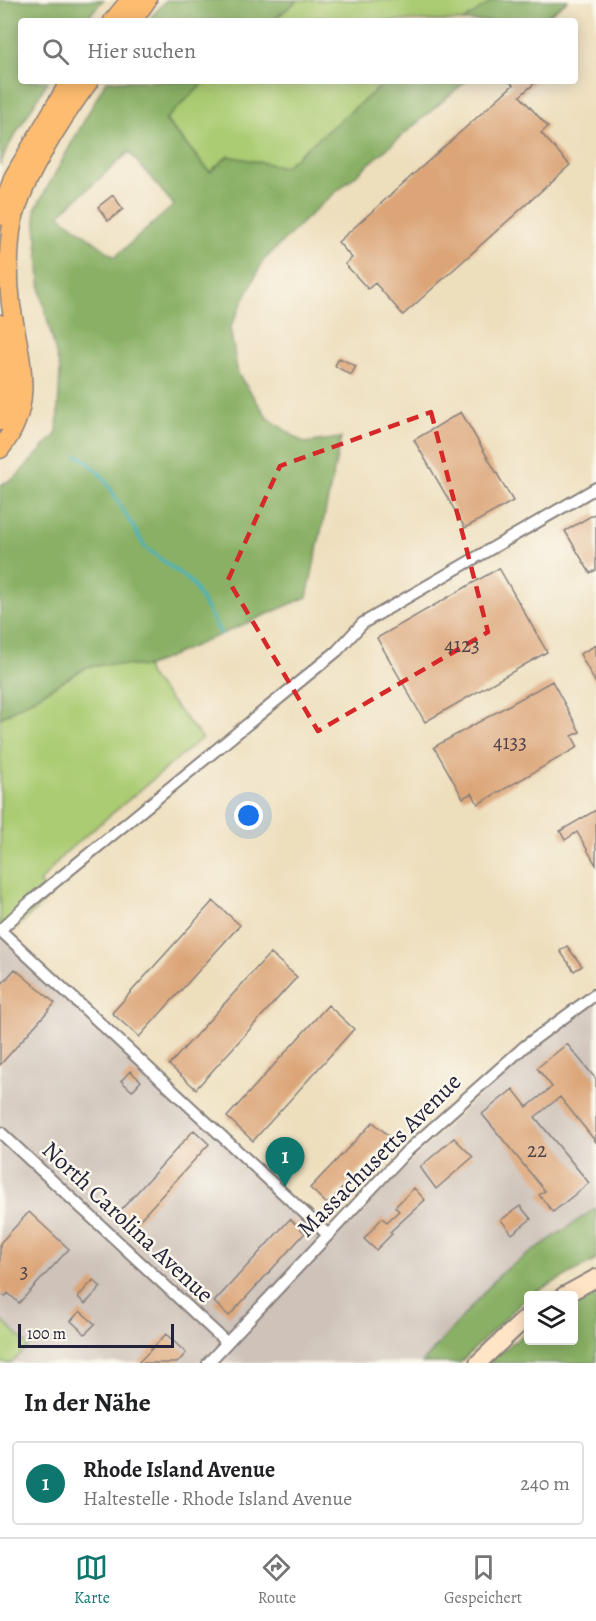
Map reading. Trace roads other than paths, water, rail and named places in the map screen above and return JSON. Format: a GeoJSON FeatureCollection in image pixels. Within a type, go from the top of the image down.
{"type":"FeatureCollection","features":[{"type":"Feature","properties":{"kind":"main road"},"geometry":{"type":"LineString","coordinates":[[115,18],[129,0]]}},
{"type":"Feature","properties":{"kind":"main road"},"geometry":{"type":"LineString","coordinates":[[134,18],[147,0]]}},
{"type":"Feature","properties":{"kind":"main road"},"geometry":{"type":"LineString","coordinates":[[0,216],[14,176],[68,84]]}},
{"type":"Feature","properties":{"kind":"main road"},"geometry":{"type":"LineString","coordinates":[[0,449],[12,435],[23,401],[22,369],[11,303],[8,260],[11,228],[23,190],[73,102],[87,84]]}},
{"type":"Feature","properties":{"kind":"main road"},"geometry":{"type":"LineString","coordinates":[[0,324],[7,364],[7,398],[0,421]]}},
{"type":"Feature","properties":{"kind":"main road"},"geometry":{"type":"LineString","coordinates":[[571,1291],[596,1278]]}},
{"type":"Feature","properties":{"kind":"main road"},"geometry":{"type":"LineString","coordinates":[[478,1363],[524,1320]]}},
{"type":"Feature","properties":{"kind":"street"},"geometry":{"type":"LineString","coordinates":[[327,1234],[0,930],[29,903],[337,651],[363,623],[596,489]]}},
{"type":"Feature","properties":{"kind":"street","name":"Massachusetts Avenue"},"geometry":{"type":"LineString","coordinates":[[208,1363],[387,1170],[525,1046],[596,994]]}},
{"type":"Feature","properties":{"kind":"street","name":"North Carolina Avenue"},"geometry":{"type":"LineString","coordinates":[[0,1132],[227,1343]]}},
{"type":"Feature","properties":{"kind":"waterway"},"geometry":{"type":"LineString","coordinates":[[77,456],[85,459],[104,478],[145,547],[192,583],[221,634]]}},
{"type":"Feature","properties":{"kind":"place","name":"Rhode Island Avenue"},"geometry":{"type":"Point","coordinates":[285,1187]}}]}
